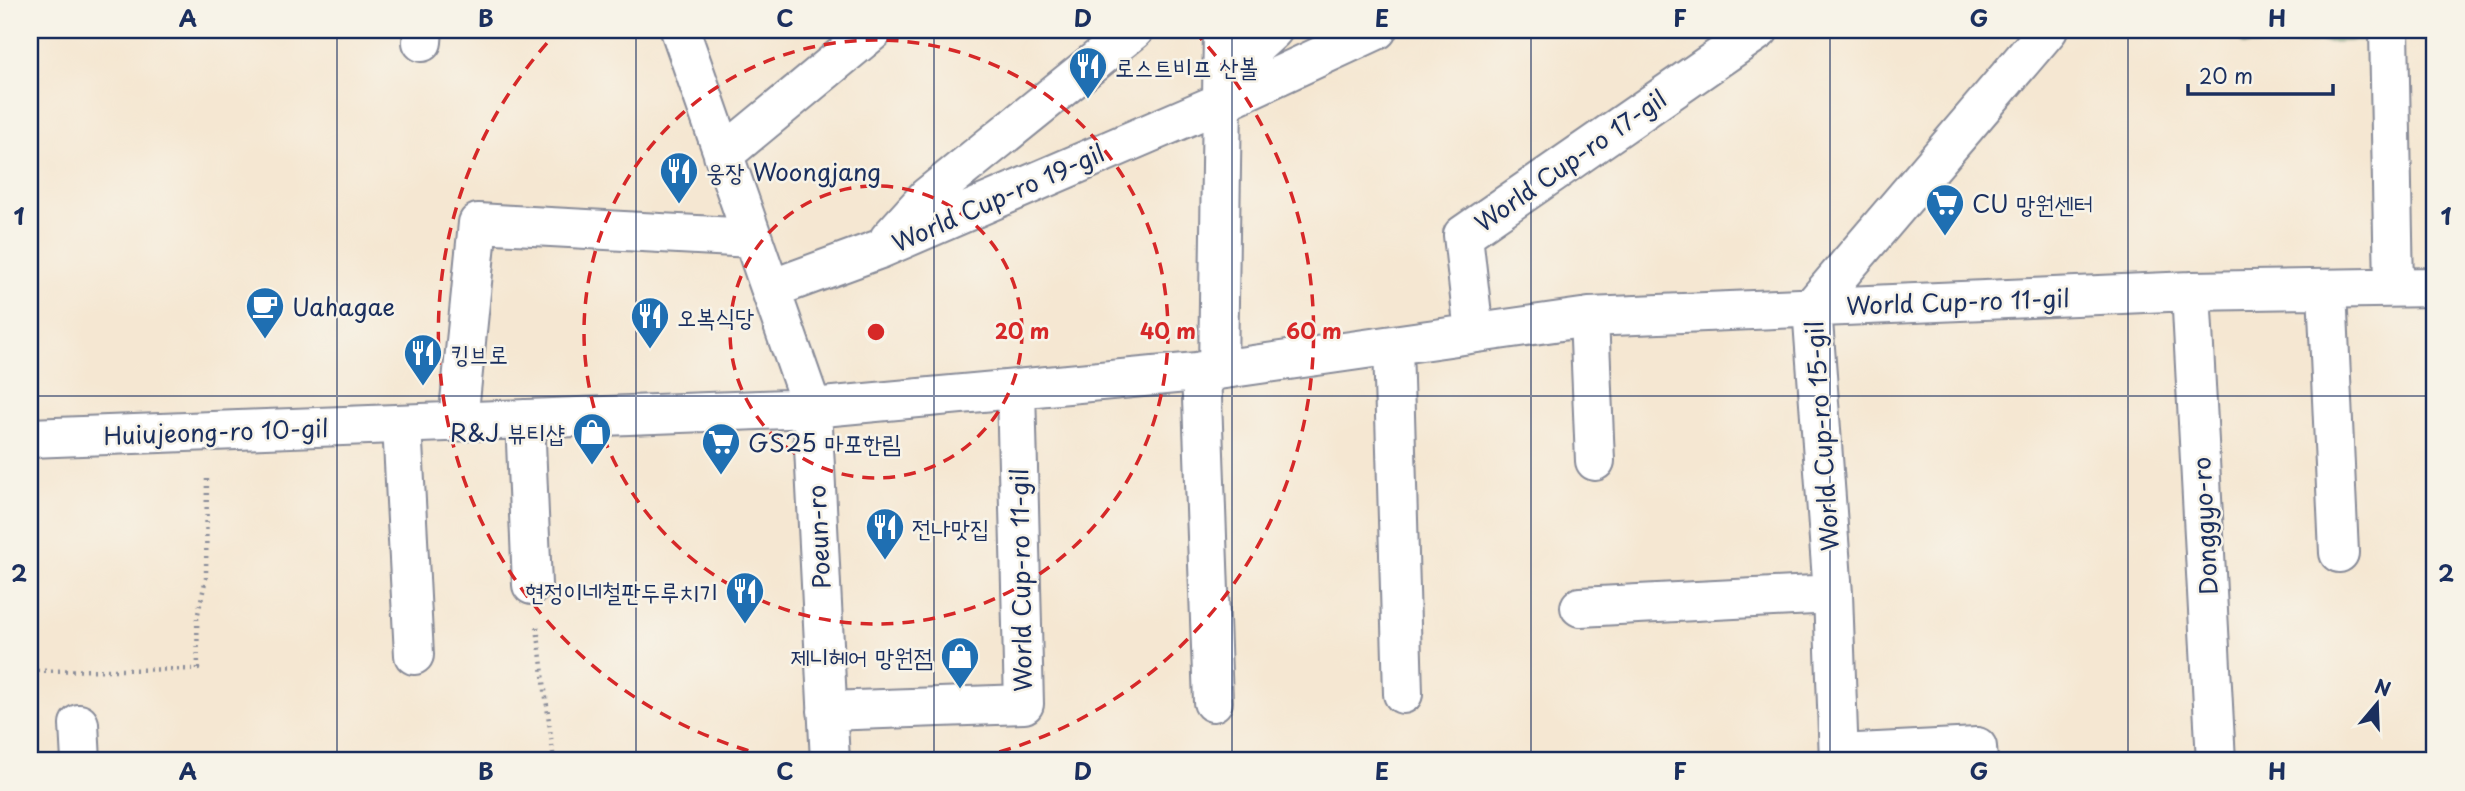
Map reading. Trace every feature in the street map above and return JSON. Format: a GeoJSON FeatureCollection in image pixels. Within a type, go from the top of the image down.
{"type":"FeatureCollection","features":[{"type":"Feature","properties":{"kind":"street","name":"Poeun-ro"},"geometry":{"type":"LineString","coordinates":[[680,30],[812,408],[830,761]]}},
{"type":"Feature","properties":{"kind":"street"},"geometry":{"type":"LineString","coordinates":[[723,155],[874,30]]}},
{"type":"Feature","properties":{"kind":"street"},"geometry":{"type":"LineString","coordinates":[[880,249],[927,197],[1134,30]]}},
{"type":"Feature","properties":{"kind":"street"},"geometry":{"type":"LineString","coordinates":[[1213,702],[1210,371],[1224,88],[1223,30]]}},
{"type":"Feature","properties":{"kind":"street"},"geometry":{"type":"LineString","coordinates":[[1224,88],[1273,30]]}},
{"type":"Feature","properties":{"kind":"street","name":"World Cup-ro 19-gil"},"geometry":{"type":"LineString","coordinates":[[772,289],[880,249],[1224,88],[1377,30]]}},
{"type":"Feature","properties":{"kind":"street","name":"World Cup-ro 17-gil"},"geometry":{"type":"LineString","coordinates":[[1474,333],[1463,234],[1759,30]]}},
{"type":"Feature","properties":{"kind":"street","name":"World Cup-ro 15-gil"},"geometry":{"type":"LineString","coordinates":[[1838,757],[1833,594],[1812,307],[2048,30]]}},
{"type":"Feature","properties":{"kind":"street"},"geometry":{"type":"LineString","coordinates":[[2389,30],[2394,287]]}},
{"type":"Feature","properties":{"kind":"street"},"geometry":{"type":"LineString","coordinates":[[458,421],[478,223],[752,238]]}},
{"type":"Feature","properties":{"kind":"street","name":"World Cup-ro 11-gil"},"geometry":{"type":"LineString","coordinates":[[812,408],[1210,371],[1589,317],[2191,291],[2435,286]]}},
{"type":"Feature","properties":{"kind":"street"},"geometry":{"type":"LineString","coordinates":[[2327,290],[2339,553]]}},
{"type":"Feature","properties":{"kind":"street","name":"Donggyo-ro"},"geometry":{"type":"LineString","coordinates":[[2191,291],[2217,761]]}},
{"type":"Feature","properties":{"kind":"street"},"geometry":{"type":"LineString","coordinates":[[1589,317],[1595,461]]}},
{"type":"Feature","properties":{"kind":"street"},"geometry":{"type":"LineString","coordinates":[[1393,345],[1403,694]]}},
{"type":"Feature","properties":{"kind":"street","name":"World Cup-ro 11-gil"},"geometry":{"type":"LineString","coordinates":[[827,711],[1024,704],[1016,389]]}},
{"type":"Feature","properties":{"kind":"street","name":"Huiujeong-ro 10-gil"},"geometry":{"type":"LineString","coordinates":[[30,438],[812,408]]}},
{"type":"Feature","properties":{"kind":"street"},"geometry":{"type":"LineString","coordinates":[[525,419],[532,585]]}},
{"type":"Feature","properties":{"kind":"street"},"geometry":{"type":"LineString","coordinates":[[402,424],[414,654]]}},
{"type":"Feature","properties":{"kind":"street"},"geometry":{"type":"LineString","coordinates":[[1580,607],[1833,594]]}},
{"type":"Feature","properties":{"kind":"street"},"geometry":{"type":"LineString","coordinates":[[1838,757],[1977,747],[1978,761]]}},
{"type":"Feature","properties":{"kind":"path"},"geometry":{"type":"LineString","coordinates":[[30,671],[198,669],[197,618],[206,579],[207,431]]}},
{"type":"Feature","properties":{"kind":"path"},"geometry":{"type":"LineString","coordinates":[[532,585],[554,761]]}},
{"type":"Feature","properties":{"kind":"green space"},"geometry":{"type":"Polygon","coordinates":[[[2227,30],[2368,30],[2368,40],[2245,45],[2227,30]]]}},
{"type":"Feature","properties":{"kind":"place","name":"로스트비프 산볼"},"geometry":{"type":"Point","coordinates":[1088,100]}},
{"type":"Feature","properties":{"kind":"place","name":"웅장 Woongjang"},"geometry":{"type":"Point","coordinates":[679,205]}},
{"type":"Feature","properties":{"kind":"place","name":"CU 망원센터"},"geometry":{"type":"Point","coordinates":[1945,237]}},
{"type":"Feature","properties":{"kind":"place","name":"Uahagae"},"geometry":{"type":"Point","coordinates":[265,340]}},
{"type":"Feature","properties":{"kind":"place","name":"오복식당"},"geometry":{"type":"Point","coordinates":[650,350]}},
{"type":"Feature","properties":{"kind":"place","name":"킹브로"},"geometry":{"type":"Point","coordinates":[423,387]}},
{"type":"Feature","properties":{"kind":"place","name":"R&J 뷰티샵"},"geometry":{"type":"Point","coordinates":[592,466]}},
{"type":"Feature","properties":{"kind":"place","name":"GS25 마포한림"},"geometry":{"type":"Point","coordinates":[721,476]}},
{"type":"Feature","properties":{"kind":"place","name":"전나맛집"},"geometry":{"type":"Point","coordinates":[885,561]}},
{"type":"Feature","properties":{"kind":"place","name":"현정이네철판두루치기"},"geometry":{"type":"Point","coordinates":[745,625]}},
{"type":"Feature","properties":{"kind":"place","name":"제니헤어 망원점"},"geometry":{"type":"Point","coordinates":[960,690]}}]}
